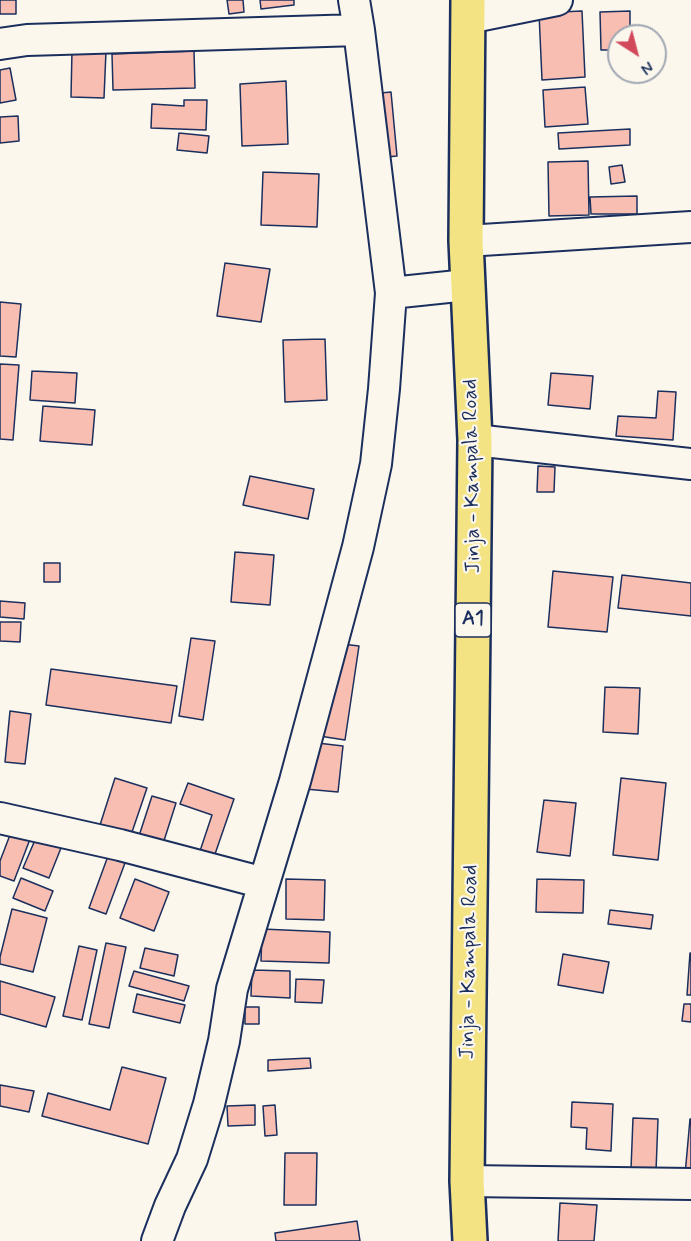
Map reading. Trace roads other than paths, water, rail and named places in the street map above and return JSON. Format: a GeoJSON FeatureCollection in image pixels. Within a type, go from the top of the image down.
{"type":"FeatureCollection","features":[{"type":"Feature","properties":{"kind":"highway","name":"Jinja - Kampala Road"},"geometry":{"type":"LineString","coordinates":[[468,9],[466,241],[475,440],[467,1181],[470,1241]]}},
{"type":"Feature","properties":{"kind":"street"},"geometry":{"type":"LineString","coordinates":[[157,1241],[192,1159],[209,1104],[224,1041],[232,989],[295,781],[358,547],[376,464],[391,293],[354,0]]}},
{"type":"Feature","properties":{"kind":"street"},"geometry":{"type":"LineString","coordinates":[[468,9],[557,0]]}},
{"type":"Feature","properties":{"kind":"street"},"geometry":{"type":"LineString","coordinates":[[0,44],[27,40],[358,30]]}},
{"type":"Feature","properties":{"kind":"street"},"geometry":{"type":"LineString","coordinates":[[466,241],[691,227]]}},
{"type":"Feature","properties":{"kind":"street"},"geometry":{"type":"LineString","coordinates":[[391,293],[467,285]]}},
{"type":"Feature","properties":{"kind":"street"},"geometry":{"type":"LineString","coordinates":[[475,440],[691,464]]}},
{"type":"Feature","properties":{"kind":"street"},"geometry":{"type":"LineString","coordinates":[[0,818],[120,845],[264,883]]}},
{"type":"Feature","properties":{"kind":"street"},"geometry":{"type":"LineString","coordinates":[[467,1181],[691,1184]]}}]}
